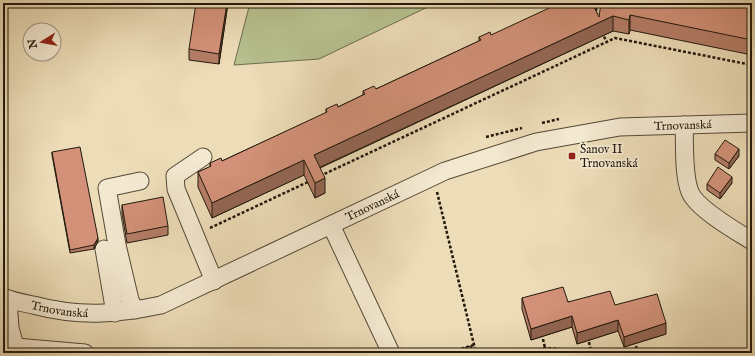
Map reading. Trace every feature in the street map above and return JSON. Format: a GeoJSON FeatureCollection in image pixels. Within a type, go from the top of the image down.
{"type":"FeatureCollection","features":[{"type":"Feature","properties":{"kind":"street","name":"Trnovanská"},"geometry":{"type":"LineString","coordinates":[[6,298],[61,311],[87,313],[115,313],[161,305],[445,171],[536,142],[620,127],[752,123]]}},
{"type":"Feature","properties":{"kind":"street"},"geometry":{"type":"LineString","coordinates":[[684,125],[686,180],[690,193],[697,203],[752,241]]}},
{"type":"Feature","properties":{"kind":"street"},"geometry":{"type":"LineString","coordinates":[[203,157],[175,176],[176,189],[214,281]]}},
{"type":"Feature","properties":{"kind":"street"},"geometry":{"type":"LineString","coordinates":[[135,310],[130,300],[117,245],[107,188],[140,182]]}},
{"type":"Feature","properties":{"kind":"street"},"geometry":{"type":"LineString","coordinates":[[331,225],[391,353]]}},
{"type":"Feature","properties":{"kind":"street"},"geometry":{"type":"LineString","coordinates":[[104,249],[115,313]]}},
{"type":"Feature","properties":{"kind":"street"},"geometry":{"type":"LineString","coordinates":[[6,298],[10,328],[16,350],[85,353]]}},
{"type":"Feature","properties":{"kind":"path"},"geometry":{"type":"LineString","coordinates":[[595,3],[597,17]]}},
{"type":"Feature","properties":{"kind":"path"},"geometry":{"type":"LineString","coordinates":[[601,30],[606,42]]}},
{"type":"Feature","properties":{"kind":"path"},"geometry":{"type":"LineString","coordinates":[[318,177],[614,38],[752,66]]}},
{"type":"Feature","properties":{"kind":"path"},"geometry":{"type":"LineString","coordinates":[[433,177],[476,353]]}},
{"type":"Feature","properties":{"kind":"path"},"geometry":{"type":"LineString","coordinates":[[195,235],[310,181]]}},
{"type":"Feature","properties":{"kind":"path"},"geometry":{"type":"LineString","coordinates":[[543,340],[545,348]]}},
{"type":"Feature","properties":{"kind":"path"},"geometry":{"type":"LineString","coordinates":[[589,342],[591,351]]}},
{"type":"Feature","properties":{"kind":"path"},"geometry":{"type":"LineString","coordinates":[[447,353],[474,345]]}},
{"type":"Feature","properties":{"kind":"path"},"geometry":{"type":"LineString","coordinates":[[636,346],[638,353]]}},
{"type":"Feature","properties":{"kind":"path"},"geometry":{"type":"LineString","coordinates":[[529,353],[545,348],[618,353]]}},
{"type":"Feature","properties":{"kind":"path"},"geometry":{"type":"LineString","coordinates":[[743,353],[752,348]]}},
{"type":"Feature","properties":{"kind":"green space"},"geometry":{"type":"Polygon","coordinates":[[[250,3],[436,3],[319,59],[234,65],[250,3]]]}},
{"type":"Feature","properties":{"kind":"building"},"geometry":{"type":"Polygon","coordinates":[[[196,3],[227,3],[219,54],[189,49],[196,3]]]}},
{"type":"Feature","properties":{"kind":"building"},"geometry":{"type":"Polygon","coordinates":[[[560,3],[592,3],[599,17],[601,3],[732,3],[748,6],[748,3],[752,4],[752,40],[630,15],[629,20],[613,16],[314,155],[325,178],[315,183],[304,160],[212,203],[198,172],[211,166],[210,163],[221,158],[222,161],[327,112],[326,109],[337,104],[338,107],[365,94],[363,91],[374,86],[376,89],[481,40],[479,37],[490,32],[491,35],[560,3]]]}},
{"type":"Feature","properties":{"kind":"building"},"geometry":{"type":"Polygon","coordinates":[[[725,140],[739,149],[729,163],[715,154],[725,140]]]}},
{"type":"Feature","properties":{"kind":"building"},"geometry":{"type":"Polygon","coordinates":[[[80,147],[98,238],[94,245],[70,250],[52,152],[80,147]]]}},
{"type":"Feature","properties":{"kind":"building"},"geometry":{"type":"Polygon","coordinates":[[[718,167],[732,177],[720,193],[707,184],[718,167]]]}},
{"type":"Feature","properties":{"kind":"building"},"geometry":{"type":"Polygon","coordinates":[[[163,197],[168,226],[127,234],[122,205],[163,197]]]}},
{"type":"Feature","properties":{"kind":"building"},"geometry":{"type":"Polygon","coordinates":[[[563,287],[568,302],[610,291],[615,305],[657,294],[666,323],[624,337],[618,320],[577,333],[572,316],[531,329],[522,298],[563,287]]]}},
{"type":"Feature","properties":{"kind":"building"},"geometry":{"type":"Polygon","coordinates":[[[471,346],[473,353],[449,353],[471,346]]]}},
{"type":"Feature","properties":{"kind":"place","name":"Šanov II Trnovanská"},"geometry":{"type":"Point","coordinates":[572,156]}}]}
